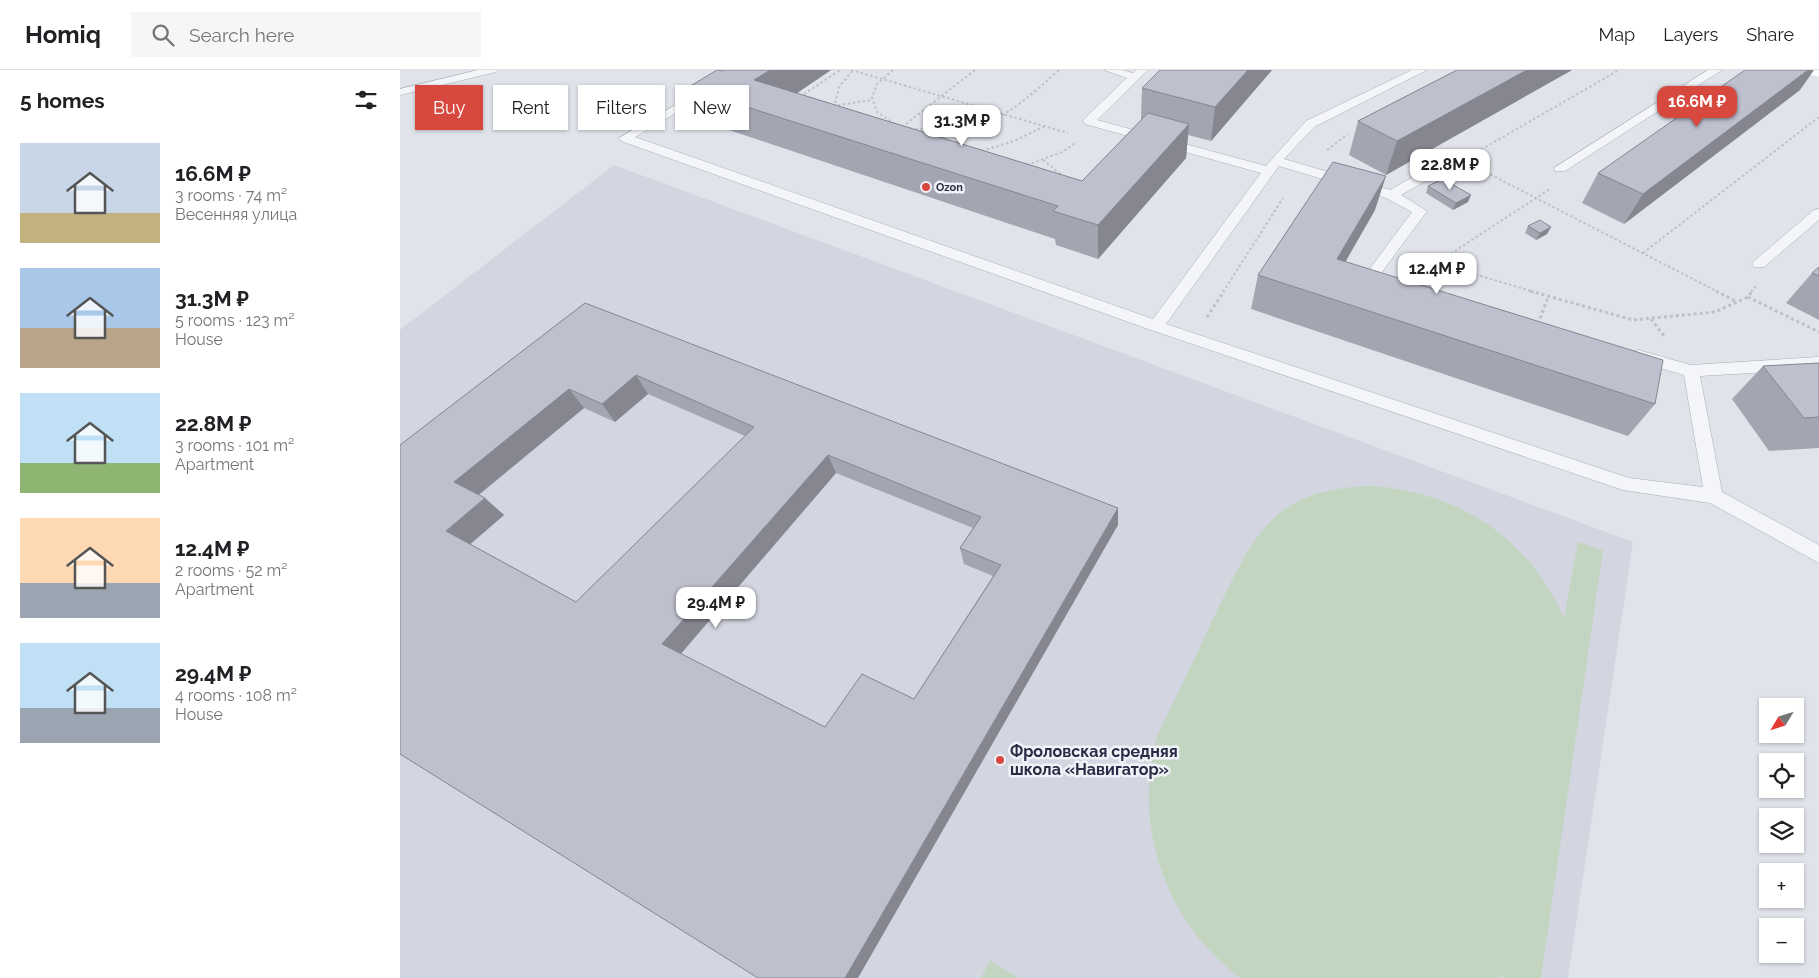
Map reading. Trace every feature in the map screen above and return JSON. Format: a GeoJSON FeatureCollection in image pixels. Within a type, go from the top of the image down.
{"type":"FeatureCollection","features":[{"type":"Feature","properties":{"kind":"street"},"geometry":{"type":"LineString","coordinates":[[1813,70],[1819,72]]}},
{"type":"Feature","properties":{"kind":"lane"},"geometry":{"type":"LineString","coordinates":[[400,92],[492,70]]}},
{"type":"Feature","properties":{"kind":"lane"},"geometry":{"type":"LineString","coordinates":[[743,70],[625,138],[1156,326],[1629,485],[1714,496],[1819,555]]}},
{"type":"Feature","properties":{"kind":"lane"},"geometry":{"type":"LineString","coordinates":[[1110,70],[1139,73]]}},
{"type":"Feature","properties":{"kind":"lane"},"geometry":{"type":"LineString","coordinates":[[1560,168],[1716,70]]}},
{"type":"Feature","properties":{"kind":"lane"},"geometry":{"type":"LineString","coordinates":[[1156,326],[1272,166],[1310,124],[1414,71]]}},
{"type":"Feature","properties":{"kind":"lane"},"geometry":{"type":"LineString","coordinates":[[1139,73],[1089,121],[1391,195],[1420,212],[1370,278],[1398,286]]}},
{"type":"Feature","properties":{"kind":"lane"},"geometry":{"type":"LineString","coordinates":[[1391,195],[1444,165]]}},
{"type":"Feature","properties":{"kind":"lane"},"geometry":{"type":"LineString","coordinates":[[1759,264],[1819,213]]}},
{"type":"Feature","properties":{"kind":"lane"},"geometry":{"type":"LineString","coordinates":[[1627,353],[1691,371],[1819,363]]}},
{"type":"Feature","properties":{"kind":"lane"},"geometry":{"type":"LineString","coordinates":[[1691,371],[1714,496]]}},
{"type":"Feature","properties":{"kind":"path"},"geometry":{"type":"LineString","coordinates":[[796,100],[840,70]]}},
{"type":"Feature","properties":{"kind":"path"},"geometry":{"type":"LineString","coordinates":[[836,114],[834,106],[835,95],[841,82],[853,70],[1073,134]]}},
{"type":"Feature","properties":{"kind":"path"},"geometry":{"type":"LineString","coordinates":[[893,70],[874,87],[872,105],[878,114],[902,127],[945,132],[968,129],[1006,115],[1058,70]]}},
{"type":"Feature","properties":{"kind":"path"},"geometry":{"type":"LineString","coordinates":[[896,132],[975,70]]}},
{"type":"Feature","properties":{"kind":"path"},"geometry":{"type":"LineString","coordinates":[[825,108],[872,100]]}},
{"type":"Feature","properties":{"kind":"path"},"geometry":{"type":"LineString","coordinates":[[1643,253],[1819,117]]}},
{"type":"Feature","properties":{"kind":"path"},"geometry":{"type":"LineString","coordinates":[[976,153],[1014,142],[1045,126]]}},
{"type":"Feature","properties":{"kind":"path"},"geometry":{"type":"LineString","coordinates":[[1024,166],[1062,152],[1078,141]]}},
{"type":"Feature","properties":{"kind":"path"},"geometry":{"type":"LineString","coordinates":[[1043,160],[1069,182]]}},
{"type":"Feature","properties":{"kind":"path"},"geometry":{"type":"LineString","coordinates":[[1391,249],[1548,297],[1633,320],[1715,312],[1748,297],[1768,272],[1759,264]]}},
{"type":"Feature","properties":{"kind":"path"},"geometry":{"type":"LineString","coordinates":[[1537,326],[1548,297]]}},
{"type":"Feature","properties":{"kind":"path"},"geometry":{"type":"LineString","coordinates":[[1748,297],[1819,332]]}},
{"type":"Feature","properties":{"kind":"shaded area","name":"Фроловская средняя школа «Навигатор»"},"geometry":{"type":"Polygon","coordinates":[[[614,165],[1633,542],[1568,978],[400,978],[400,330],[614,165]]]}},
{"type":"Feature","properties":{"kind":"green space"},"geometry":{"type":"Polygon","coordinates":[[[1375,486],[1406,491],[1436,499],[1463,510],[1489,525],[1511,543],[1532,565],[1549,590],[1564,618],[1578,542],[1603,550],[1541,978],[1503,978],[1503,973],[1499,978],[1240,978],[1214,955],[1192,929],[1174,900],[1161,868],[1152,836],[1149,802],[1151,768],[1158,734],[1242,562],[1255,540],[1271,521],[1289,506],[1312,495],[1340,489],[1375,486]]]}},
{"type":"Feature","properties":{"kind":"green space"},"geometry":{"type":"Polygon","coordinates":[[[990,960],[1019,978],[981,978],[990,960]]]}},
{"type":"Feature","properties":{"kind":"building"},"geometry":{"type":"Polygon","coordinates":[[[717,70],[770,70],[754,80],[1082,181],[1148,113],[1189,124],[1098,225],[1053,211],[1058,206],[749,108],[749,85],[692,85],[717,70]]]}},
{"type":"Feature","properties":{"kind":"building"},"geometry":{"type":"Polygon","coordinates":[[[1160,70],[1248,70],[1215,107],[1142,88],[1160,70]]]}},
{"type":"Feature","properties":{"kind":"building"},"geometry":{"type":"Polygon","coordinates":[[[1457,70],[1527,70],[1397,141],[1358,121],[1457,70]]]}},
{"type":"Feature","properties":{"kind":"building"},"geometry":{"type":"Polygon","coordinates":[[[1745,70],[1808,70],[1643,194],[1598,173],[1745,70]]]}},
{"type":"Feature","properties":{"kind":"building"},"geometry":{"type":"Polygon","coordinates":[[[1333,162],[1386,176],[1337,259],[1663,360],[1655,404],[1258,275],[1333,162]]]}},
{"type":"Feature","properties":{"kind":"building"},"geometry":{"type":"Polygon","coordinates":[[[1443,179],[1471,195],[1456,203],[1428,186],[1443,179]]]}},
{"type":"Feature","properties":{"kind":"building"},"geometry":{"type":"Polygon","coordinates":[[[1540,220],[1551,227],[1540,233],[1528,226],[1540,220]]]}},
{"type":"Feature","properties":{"kind":"building"},"geometry":{"type":"Polygon","coordinates":[[[1819,267],[1819,276],[1812,273],[1819,267]]]}},
{"type":"Feature","properties":{"kind":"building"},"geometry":{"type":"Polygon","coordinates":[[[585,303],[1118,508],[845,978],[758,978],[400,754],[400,445],[585,303]],[[636,375],[602,404],[569,389],[454,482],[485,498],[446,531],[576,602],[754,427],[636,375]],[[828,455],[662,644],[825,727],[862,674],[914,699],[1001,565],[960,548],[981,517],[828,455]]]}},
{"type":"Feature","properties":{"kind":"building"},"geometry":{"type":"Polygon","coordinates":[[[1819,363],[1819,417],[1804,418],[1763,366],[1819,363]]]}},
{"type":"Feature","properties":{"kind":"place","name":"Ozon"},"geometry":{"type":"Point","coordinates":[926,187]}},
{"type":"Feature","properties":{"kind":"place","name":"Фроловская средняя школа «Навигатор»"},"geometry":{"type":"Point","coordinates":[1000,760]}}]}
